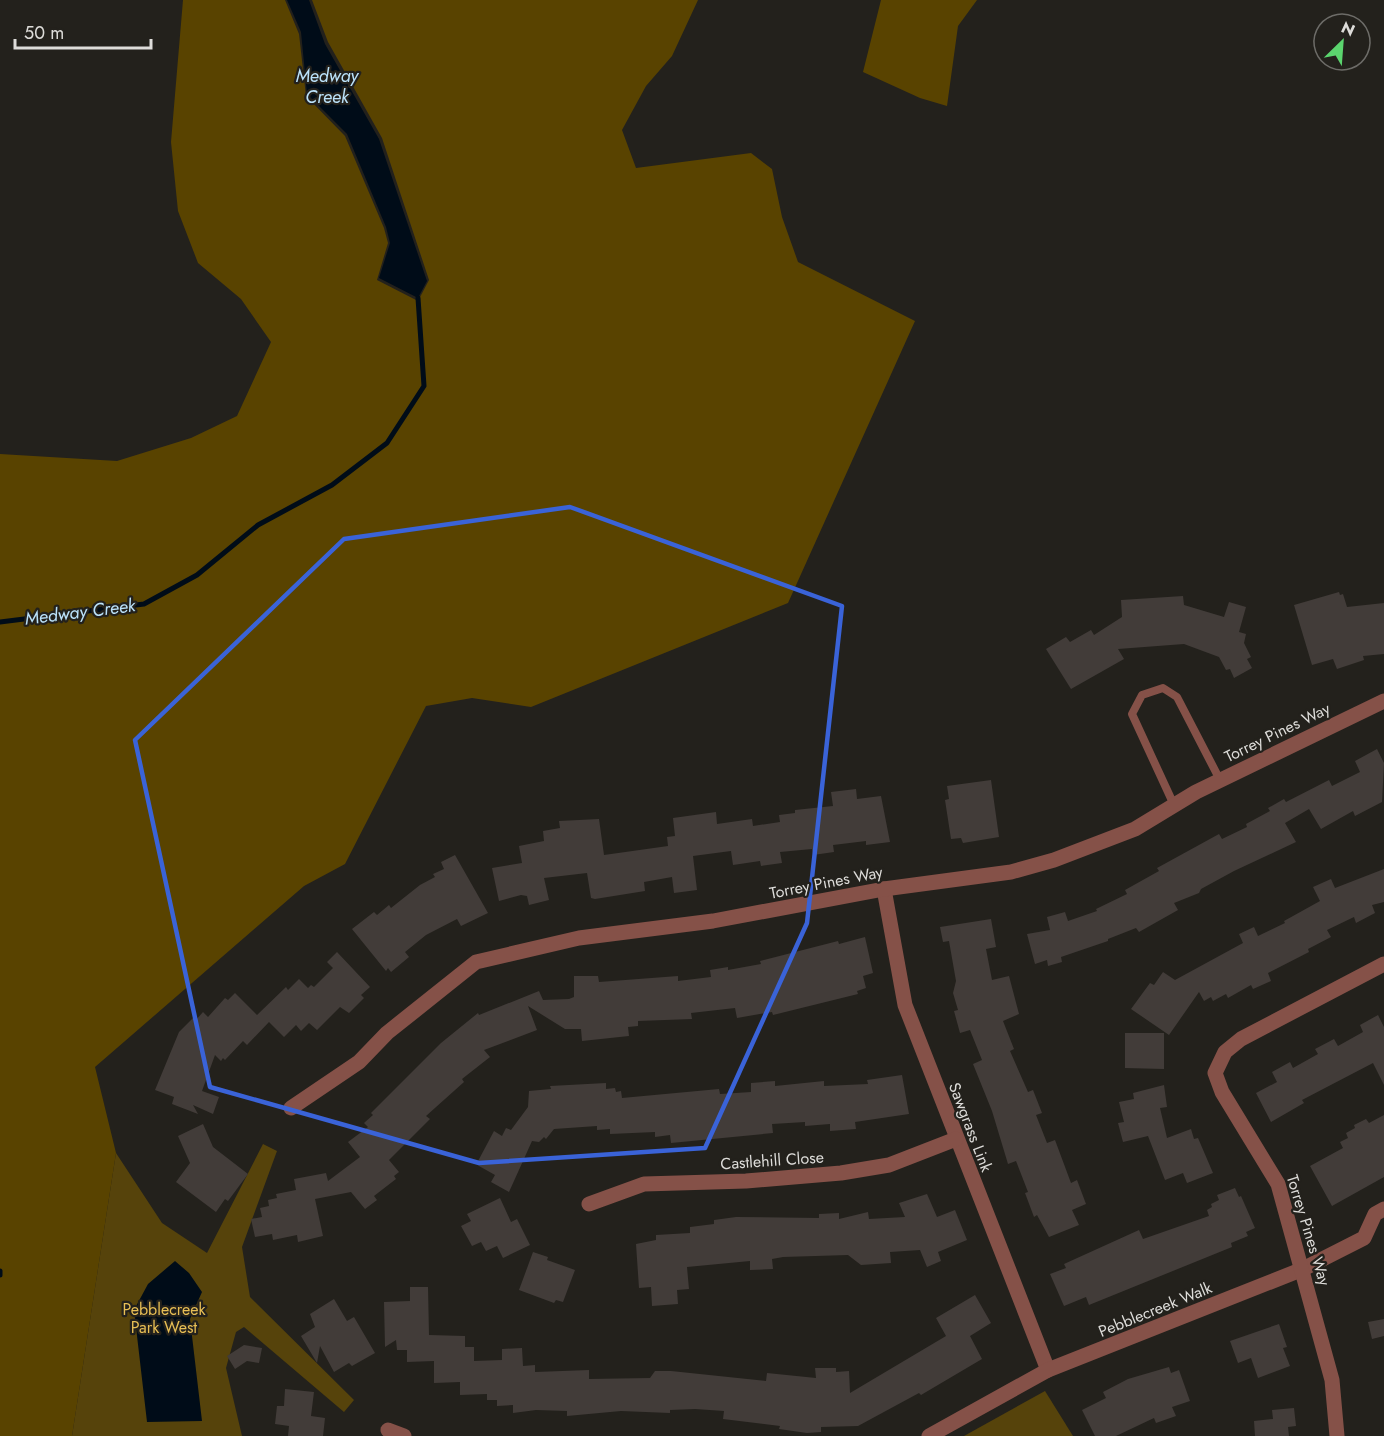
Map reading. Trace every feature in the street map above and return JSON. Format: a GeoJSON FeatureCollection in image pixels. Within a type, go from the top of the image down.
{"type":"FeatureCollection","features":[{"type":"Feature","properties":{"kind":"street","name":"Torrey Pines Way"},"geometry":{"type":"LineString","coordinates":[[291,1108],[360,1062],[387,1033],[476,962],[579,938],[713,921],[884,889],[1011,872],[1054,860],[1135,829],[1220,780],[1384,700]]}},
{"type":"Feature","properties":{"kind":"street","name":"Sawgrass Link"},"geometry":{"type":"LineString","coordinates":[[884,889],[905,1005],[1048,1370]]}},
{"type":"Feature","properties":{"kind":"street","name":"Torrey Pines Way"},"geometry":{"type":"LineString","coordinates":[[1337,1436],[1332,1380],[1278,1184],[1222,1092],[1215,1073],[1225,1052],[1241,1039],[1384,964]]}},
{"type":"Feature","properties":{"kind":"street","name":"Castlehill Close"},"geometry":{"type":"LineString","coordinates":[[589,1204],[644,1184],[746,1181],[841,1173],[889,1165],[956,1139]]}},
{"type":"Feature","properties":{"kind":"street","name":"Pebblecreek Walk"},"geometry":{"type":"LineString","coordinates":[[929,1436],[1048,1370],[1303,1269],[1364,1238],[1375,1214],[1384,1209]]}},
{"type":"Feature","properties":{"kind":"street"},"geometry":{"type":"LineString","coordinates":[[388,1430],[404,1436]]}},
{"type":"Feature","properties":{"kind":"lane"},"geometry":{"type":"LineString","coordinates":[[1174,805],[1132,714],[1142,695],[1163,688],[1177,697],[1220,780]]}},
{"type":"Feature","properties":{"kind":"highlighted area"},"geometry":{"type":"Polygon","coordinates":[[[570,507],[842,606],[807,923],[705,1148],[479,1163],[210,1087],[135,740],[344,539],[570,507]]]}},
{"type":"Feature","properties":{"kind":"green space","name":"Pebblecreek Park West"},"geometry":{"type":"Polygon","coordinates":[[[263,1144],[277,1151],[242,1247],[250,1297],[354,1400],[344,1412],[244,1327],[236,1332],[226,1368],[242,1436],[72,1436],[116,1153],[162,1223],[207,1253],[263,1144]]]}},
{"type":"Feature","properties":{"kind":"green space"},"geometry":{"type":"Polygon","coordinates":[[[1045,1391],[1073,1436],[964,1436],[1045,1391]]]}},
{"type":"Feature","properties":{"kind":"shaded area"},"geometry":{"type":"Polygon","coordinates":[[[183,0],[285,0],[299,34],[306,96],[345,136],[384,228],[388,243],[377,280],[418,301],[429,280],[382,138],[328,42],[312,0],[698,0],[672,56],[646,86],[622,130],[636,168],[751,153],[772,169],[782,217],[798,262],[915,321],[788,603],[531,707],[472,698],[426,706],[345,864],[304,886],[95,1067],[116,1153],[72,1436],[0,1436],[0,454],[117,461],[191,438],[237,416],[271,342],[241,299],[198,263],[178,211],[171,142],[183,0]]]}},
{"type":"Feature","properties":{"kind":"shaded area"},"geometry":{"type":"Polygon","coordinates":[[[881,0],[977,0],[958,26],[947,106],[920,98],[863,72],[881,0]]]}},
{"type":"Feature","properties":{"kind":"water","name":"Medway Creek"},"geometry":{"type":"Polygon","coordinates":[[[287,0],[309,0],[325,44],[379,139],[427,281],[418,298],[379,278],[390,243],[386,227],[347,134],[307,94],[301,32],[287,0]]]}},
{"type":"Feature","properties":{"kind":"water"},"geometry":{"type":"Polygon","coordinates":[[[175,1261],[189,1273],[202,1292],[190,1319],[202,1421],[147,1422],[134,1310],[148,1284],[175,1261]]]}},
{"type":"Feature","properties":{"kind":"building"},"geometry":{"type":"Polygon","coordinates":[[[1339,592],[1340,595],[1343,594],[1347,607],[1384,603],[1384,654],[1363,656],[1364,660],[1337,669],[1333,659],[1312,665],[1294,605],[1339,592]]]}},
{"type":"Feature","properties":{"kind":"building"},"geometry":{"type":"Polygon","coordinates":[[[1183,596],[1184,605],[1224,617],[1229,602],[1246,607],[1239,632],[1246,634],[1244,643],[1251,657],[1247,659],[1252,668],[1234,678],[1230,669],[1226,670],[1219,657],[1184,644],[1118,649],[1124,659],[1071,689],[1046,649],[1066,637],[1070,642],[1091,630],[1094,635],[1122,617],[1121,600],[1183,596]]]}},
{"type":"Feature","properties":{"kind":"building"},"geometry":{"type":"Polygon","coordinates":[[[1377,749],[1384,763],[1382,802],[1355,816],[1353,811],[1321,829],[1309,809],[1285,823],[1296,842],[1234,871],[1201,889],[1199,893],[1174,903],[1178,910],[1139,932],[1136,928],[1108,939],[1108,941],[1061,957],[1062,962],[1048,966],[1047,960],[1035,964],[1027,934],[1050,930],[1047,917],[1065,912],[1068,921],[1097,911],[1096,909],[1127,894],[1125,890],[1159,871],[1157,868],[1219,834],[1222,839],[1247,827],[1246,824],[1270,811],[1268,808],[1284,799],[1286,802],[1329,780],[1332,786],[1360,772],[1355,761],[1377,749]]]}},
{"type":"Feature","properties":{"kind":"building"},"geometry":{"type":"Polygon","coordinates":[[[991,780],[999,837],[963,843],[961,838],[951,839],[945,800],[949,799],[947,786],[991,780]]]}},
{"type":"Feature","properties":{"kind":"building"},"geometry":{"type":"Polygon","coordinates":[[[856,789],[857,799],[881,796],[890,842],[866,845],[866,841],[833,845],[834,852],[813,855],[812,849],[780,852],[782,863],[761,866],[760,861],[733,865],[731,851],[693,856],[697,890],[674,893],[672,877],[644,882],[645,891],[595,899],[591,898],[587,873],[544,878],[549,900],[529,905],[527,896],[521,895],[499,901],[492,868],[522,863],[519,846],[544,841],[543,831],[560,828],[559,821],[599,819],[604,855],[668,846],[667,837],[675,836],[673,818],[716,812],[717,824],[752,819],[753,826],[780,822],[779,815],[795,813],[795,810],[833,806],[831,792],[856,789]]]}},
{"type":"Feature","properties":{"kind":"building"},"geometry":{"type":"Polygon","coordinates":[[[455,855],[488,913],[461,926],[457,919],[426,935],[405,952],[409,957],[391,972],[388,968],[386,971],[352,929],[374,912],[377,915],[389,905],[391,908],[420,885],[435,877],[433,874],[444,869],[441,862],[455,855]]]}},
{"type":"Feature","properties":{"kind":"building"},"geometry":{"type":"Polygon","coordinates":[[[1384,869],[1384,902],[1372,905],[1375,913],[1356,923],[1354,917],[1327,930],[1331,937],[1308,949],[1309,952],[1268,973],[1271,981],[1253,989],[1251,985],[1228,998],[1226,994],[1213,1001],[1211,997],[1204,1001],[1199,992],[1169,1035],[1131,1009],[1150,983],[1154,985],[1163,972],[1175,980],[1243,943],[1239,934],[1254,927],[1258,936],[1285,923],[1284,921],[1320,901],[1313,887],[1331,879],[1335,888],[1384,869]]]}},
{"type":"Feature","properties":{"kind":"building"},"geometry":{"type":"Polygon","coordinates":[[[991,919],[996,947],[986,949],[992,980],[1009,976],[1019,1014],[1003,1021],[1014,1049],[1010,1051],[1028,1092],[1033,1090],[1042,1113],[1036,1115],[1047,1143],[1055,1140],[1071,1183],[1077,1180],[1086,1204],[1072,1210],[1079,1225],[1049,1237],[1037,1215],[1034,1217],[1025,1193],[1028,1192],[1016,1161],[1008,1164],[992,1111],[973,1064],[982,1060],[970,1030],[960,1033],[954,1011],[958,1010],[953,993],[956,981],[949,941],[943,942],[940,927],[991,919]]]}},
{"type":"Feature","properties":{"kind":"building"},"geometry":{"type":"Polygon","coordinates":[[[865,937],[873,973],[863,976],[866,988],[857,991],[858,994],[773,1015],[772,1012],[737,1018],[735,1008],[691,1013],[692,1019],[638,1021],[638,1026],[628,1027],[629,1036],[582,1041],[581,1029],[565,1029],[528,1006],[537,1030],[484,1050],[490,1057],[462,1079],[464,1082],[426,1116],[430,1119],[389,1160],[399,1172],[394,1176],[396,1179],[374,1196],[377,1200],[365,1209],[351,1192],[315,1199],[323,1236],[298,1242],[297,1235],[273,1240],[272,1234],[255,1237],[251,1219],[262,1217],[260,1208],[269,1206],[268,1200],[277,1198],[276,1194],[296,1190],[294,1179],[326,1173],[328,1181],[360,1157],[348,1142],[368,1127],[364,1123],[373,1115],[371,1113],[441,1043],[478,1013],[479,1015],[539,991],[543,1000],[569,999],[574,997],[574,976],[598,976],[599,982],[678,976],[678,981],[711,977],[710,970],[728,967],[728,970],[761,964],[760,961],[838,941],[839,944],[865,937]]]}},
{"type":"Feature","properties":{"kind":"building"},"geometry":{"type":"Polygon","coordinates":[[[337,952],[370,987],[361,995],[364,998],[349,1013],[340,1007],[317,1030],[309,1023],[301,1031],[296,1025],[284,1037],[269,1022],[247,1045],[243,1041],[225,1060],[223,1058],[221,1061],[215,1055],[202,1091],[219,1097],[213,1114],[193,1105],[198,1114],[172,1104],[174,1097],[155,1090],[179,1032],[193,1018],[195,1021],[203,1012],[208,1017],[225,998],[228,1000],[235,993],[257,1015],[286,987],[288,990],[299,979],[308,988],[311,985],[314,987],[333,968],[327,962],[337,952]]]}},
{"type":"Feature","properties":{"kind":"building"},"geometry":{"type":"Polygon","coordinates":[[[1378,1015],[1384,1027],[1384,1085],[1373,1063],[1302,1100],[1304,1103],[1271,1122],[1256,1093],[1277,1082],[1272,1072],[1290,1062],[1293,1068],[1318,1054],[1315,1049],[1334,1039],[1338,1046],[1363,1032],[1360,1025],[1378,1015]]]}},
{"type":"Feature","properties":{"kind":"building"},"geometry":{"type":"Polygon","coordinates":[[[1125,1033],[1164,1033],[1164,1069],[1125,1068],[1125,1033]]]}},
{"type":"Feature","properties":{"kind":"building"},"geometry":{"type":"Polygon","coordinates":[[[902,1075],[909,1114],[855,1122],[856,1129],[830,1131],[830,1124],[805,1126],[805,1122],[772,1124],[773,1133],[671,1143],[670,1135],[655,1137],[655,1132],[610,1134],[610,1129],[597,1130],[597,1126],[554,1129],[546,1139],[544,1137],[539,1142],[532,1141],[509,1192],[491,1182],[495,1175],[477,1163],[494,1131],[502,1136],[506,1128],[511,1130],[528,1107],[529,1091],[551,1089],[550,1086],[606,1083],[606,1089],[615,1088],[616,1092],[621,1091],[622,1098],[719,1089],[720,1094],[751,1092],[751,1083],[775,1081],[775,1086],[824,1081],[824,1086],[868,1084],[867,1080],[902,1075]]]}},
{"type":"Feature","properties":{"kind":"building"},"geometry":{"type":"Polygon","coordinates":[[[1164,1085],[1167,1107],[1160,1108],[1167,1138],[1191,1129],[1194,1139],[1198,1138],[1213,1173],[1187,1183],[1183,1173],[1165,1180],[1148,1136],[1123,1142],[1118,1123],[1124,1122],[1119,1102],[1134,1099],[1133,1093],[1164,1085]]]}},
{"type":"Feature","properties":{"kind":"building"},"geometry":{"type":"Polygon","coordinates":[[[1384,1115],[1384,1177],[1332,1206],[1310,1166],[1343,1148],[1340,1142],[1348,1138],[1346,1133],[1355,1128],[1354,1125],[1366,1119],[1369,1123],[1384,1115]]]}},
{"type":"Feature","properties":{"kind":"building"},"geometry":{"type":"Polygon","coordinates":[[[203,1124],[213,1147],[248,1174],[228,1201],[225,1199],[216,1212],[176,1182],[190,1163],[178,1136],[203,1124]]]}},
{"type":"Feature","properties":{"kind":"building"},"geometry":{"type":"Polygon","coordinates":[[[1235,1188],[1255,1228],[1246,1232],[1248,1236],[1231,1243],[1232,1247],[1089,1305],[1086,1297],[1064,1306],[1050,1274],[1066,1268],[1064,1264],[1139,1230],[1143,1239],[1209,1216],[1207,1210],[1212,1207],[1211,1204],[1219,1200],[1217,1195],[1235,1188]]]}},
{"type":"Feature","properties":{"kind":"building"},"geometry":{"type":"Polygon","coordinates":[[[927,1194],[937,1217],[955,1210],[967,1240],[938,1252],[941,1261],[927,1267],[920,1250],[890,1252],[891,1263],[861,1265],[848,1255],[783,1257],[772,1259],[773,1269],[750,1270],[750,1261],[687,1267],[689,1289],[677,1290],[678,1304],[652,1306],[651,1287],[639,1288],[636,1244],[656,1240],[656,1235],[690,1233],[690,1227],[714,1224],[714,1220],[736,1217],[819,1218],[819,1214],[839,1213],[839,1219],[868,1212],[869,1219],[905,1217],[899,1203],[927,1194]]]}},
{"type":"Feature","properties":{"kind":"building"},"geometry":{"type":"Polygon","coordinates":[[[500,1198],[511,1222],[517,1219],[530,1245],[503,1258],[497,1246],[486,1251],[481,1242],[472,1246],[461,1226],[471,1221],[467,1214],[500,1198]]]}},
{"type":"Feature","properties":{"kind":"building"},"geometry":{"type":"Polygon","coordinates":[[[533,1252],[548,1257],[547,1260],[575,1270],[563,1302],[556,1300],[554,1303],[519,1290],[533,1252]]]}},
{"type":"Feature","properties":{"kind":"building"},"geometry":{"type":"Polygon","coordinates":[[[410,1287],[428,1287],[429,1335],[465,1336],[465,1347],[474,1347],[474,1361],[502,1360],[502,1349],[522,1348],[523,1366],[535,1365],[535,1372],[589,1370],[589,1379],[650,1378],[655,1371],[671,1371],[766,1381],[767,1373],[816,1378],[815,1368],[836,1368],[836,1372],[849,1371],[850,1393],[946,1336],[936,1318],[975,1295],[991,1323],[970,1336],[982,1359],[921,1395],[919,1393],[858,1426],[821,1427],[821,1432],[807,1433],[779,1429],[780,1426],[723,1419],[724,1411],[695,1409],[670,1410],[670,1413],[621,1411],[567,1416],[567,1411],[536,1410],[513,1413],[513,1405],[497,1406],[497,1400],[487,1400],[487,1394],[460,1395],[460,1382],[434,1383],[434,1361],[407,1362],[407,1350],[397,1350],[396,1340],[385,1347],[384,1302],[410,1301],[410,1287]]]}},
{"type":"Feature","properties":{"kind":"building"},"geometry":{"type":"Polygon","coordinates":[[[334,1299],[347,1321],[354,1317],[375,1353],[352,1366],[349,1363],[334,1372],[320,1346],[317,1363],[301,1336],[315,1327],[310,1314],[334,1299]]]}},
{"type":"Feature","properties":{"kind":"building"},"geometry":{"type":"Polygon","coordinates":[[[1384,1319],[1384,1336],[1372,1339],[1368,1322],[1384,1319]]]}},
{"type":"Feature","properties":{"kind":"building"},"geometry":{"type":"Polygon","coordinates":[[[1279,1324],[1287,1347],[1283,1348],[1290,1366],[1258,1378],[1251,1358],[1238,1363],[1230,1341],[1279,1324]]]}},
{"type":"Feature","properties":{"kind":"building"},"geometry":{"type":"Polygon","coordinates":[[[244,1345],[262,1348],[259,1363],[247,1361],[235,1369],[227,1356],[244,1345]]]}},
{"type":"Feature","properties":{"kind":"building"},"geometry":{"type":"Polygon","coordinates":[[[1169,1367],[1171,1373],[1179,1370],[1190,1401],[1172,1407],[1176,1416],[1156,1423],[1154,1418],[1116,1436],[1095,1436],[1082,1410],[1106,1398],[1103,1392],[1128,1379],[1169,1367]]]}},
{"type":"Feature","properties":{"kind":"building"},"geometry":{"type":"Polygon","coordinates":[[[285,1389],[314,1392],[311,1416],[325,1418],[323,1436],[288,1436],[289,1426],[275,1424],[277,1406],[284,1406],[285,1389]]]}},
{"type":"Feature","properties":{"kind":"building"},"geometry":{"type":"Polygon","coordinates":[[[1294,1408],[1296,1426],[1288,1427],[1289,1436],[1255,1436],[1254,1421],[1273,1419],[1272,1410],[1294,1408]]]}},
{"type":"Feature","properties":{"kind":"waterway","name":"Medway Creek"},"geometry":{"type":"LineString","coordinates":[[0,622],[144,604],[197,575],[258,525],[332,485],[387,443],[424,386],[418,298]]}}]}
